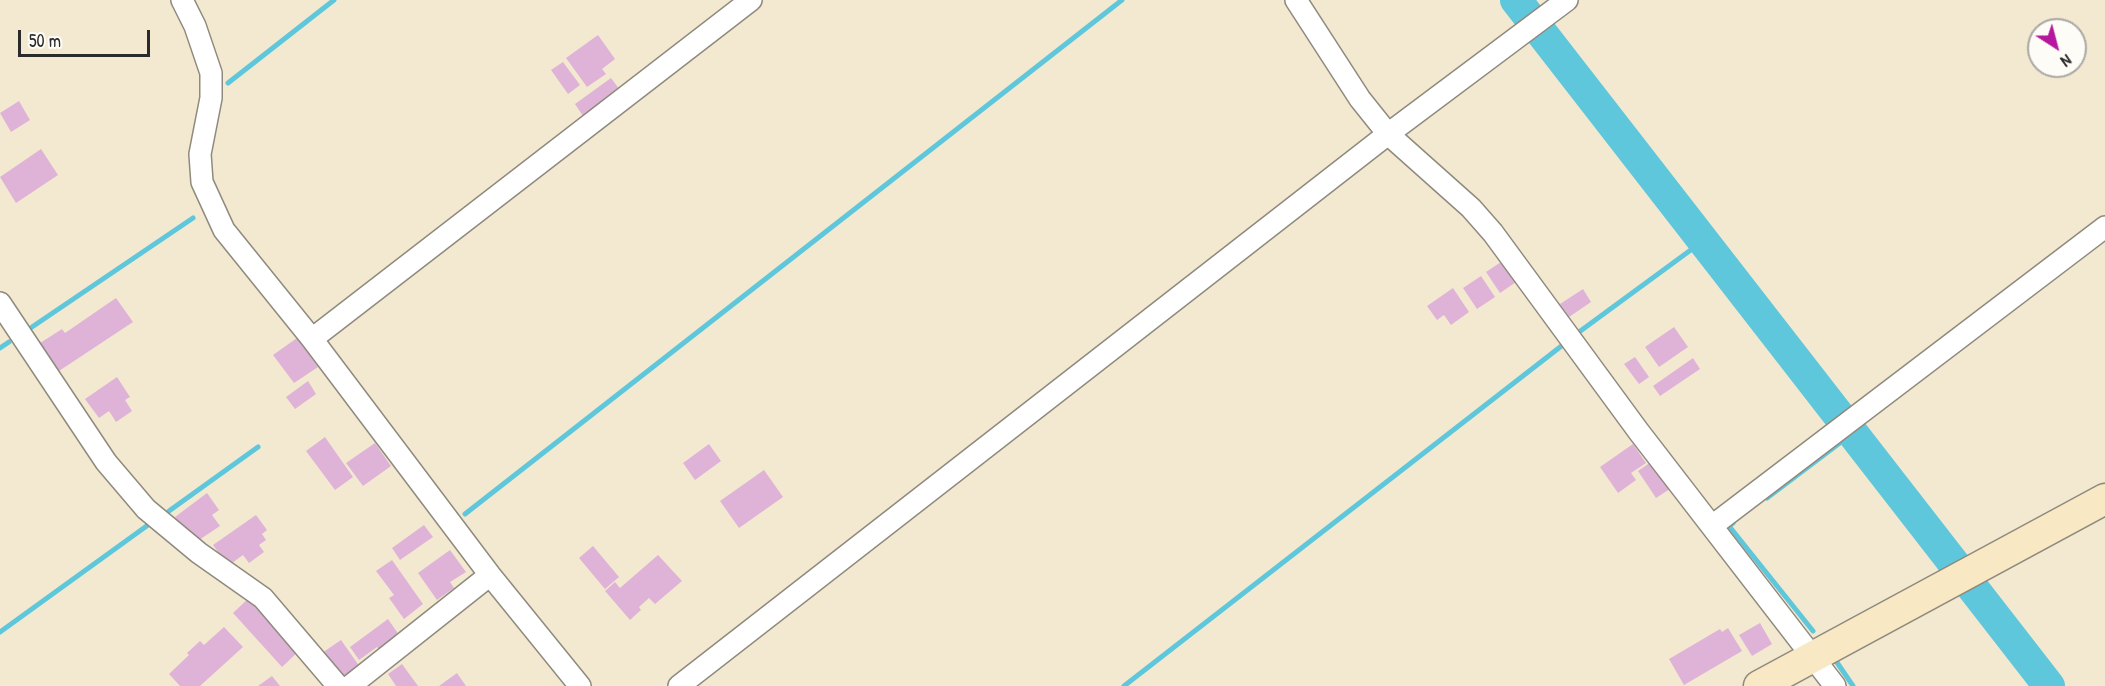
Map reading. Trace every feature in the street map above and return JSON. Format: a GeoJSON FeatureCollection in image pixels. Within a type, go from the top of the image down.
{"type":"FeatureCollection","features":[{"type":"Feature","properties":{"kind":"street"},"geometry":{"type":"LineString","coordinates":[[182,0],[195,26],[211,73],[212,98],[200,154],[202,182],[224,230],[312,339],[490,575],[580,686]]}},
{"type":"Feature","properties":{"kind":"street"},"geometry":{"type":"LineString","coordinates":[[312,339],[751,0]]}},
{"type":"Feature","properties":{"kind":"street"},"geometry":{"type":"LineString","coordinates":[[1296,0],[1360,99],[1388,134],[1472,208],[1493,233],[1639,432],[1834,686]]}},
{"type":"Feature","properties":{"kind":"street"},"geometry":{"type":"LineString","coordinates":[[679,686],[1388,134],[1567,0]]}},
{"type":"Feature","properties":{"kind":"street"},"geometry":{"type":"LineString","coordinates":[[1712,526],[2105,228]]}},
{"type":"Feature","properties":{"kind":"street"},"geometry":{"type":"LineString","coordinates":[[0,303],[106,462],[146,509],[199,553],[263,597],[338,686]]}},
{"type":"Feature","properties":{"kind":"street"},"geometry":{"type":"LineString","coordinates":[[1759,686],[2105,499]]}},
{"type":"Feature","properties":{"kind":"street"},"geometry":{"type":"LineString","coordinates":[[350,686],[490,575]]}},
{"type":"Feature","properties":{"kind":"building"},"geometry":{"type":"Polygon","coordinates":[[[598,35],[615,59],[602,69],[606,74],[587,87],[566,58],[598,35]]]}},
{"type":"Feature","properties":{"kind":"building"},"geometry":{"type":"Polygon","coordinates":[[[563,62],[580,85],[568,94],[551,70],[563,62]]]}},
{"type":"Feature","properties":{"kind":"building"},"geometry":{"type":"Polygon","coordinates":[[[611,78],[620,90],[583,116],[575,104],[611,78]]]}},
{"type":"Feature","properties":{"kind":"building"},"geometry":{"type":"Polygon","coordinates":[[[19,101],[30,120],[11,132],[0,113],[19,101]]]}},
{"type":"Feature","properties":{"kind":"building"},"geometry":{"type":"Polygon","coordinates":[[[41,149],[58,175],[16,203],[0,177],[41,149]]]}},
{"type":"Feature","properties":{"kind":"building"},"geometry":{"type":"Polygon","coordinates":[[[1504,260],[1519,280],[1500,293],[1486,272],[1504,260]]]}},
{"type":"Feature","properties":{"kind":"building"},"geometry":{"type":"Polygon","coordinates":[[[1481,276],[1495,297],[1477,309],[1463,288],[1481,276]]]}},
{"type":"Feature","properties":{"kind":"building"},"geometry":{"type":"Polygon","coordinates":[[[1453,288],[1469,312],[1451,325],[1444,315],[1437,320],[1427,306],[1453,288]]]}},
{"type":"Feature","properties":{"kind":"building"},"geometry":{"type":"Polygon","coordinates":[[[1583,289],[1591,302],[1569,317],[1560,304],[1583,289]]]}},
{"type":"Feature","properties":{"kind":"building"},"geometry":{"type":"Polygon","coordinates":[[[116,298],[133,322],[59,371],[40,343],[62,329],[65,333],[116,298]]]}},
{"type":"Feature","properties":{"kind":"building"},"geometry":{"type":"Polygon","coordinates":[[[1674,327],[1688,347],[1659,367],[1645,347],[1674,327]]]}},
{"type":"Feature","properties":{"kind":"building"},"geometry":{"type":"Polygon","coordinates":[[[297,338],[318,367],[294,383],[273,355],[297,338]]]}},
{"type":"Feature","properties":{"kind":"building"},"geometry":{"type":"Polygon","coordinates":[[[1635,357],[1649,377],[1639,384],[1624,364],[1635,357]]]}},
{"type":"Feature","properties":{"kind":"building"},"geometry":{"type":"Polygon","coordinates":[[[1693,358],[1700,369],[1660,396],[1653,386],[1693,358]]]}},
{"type":"Feature","properties":{"kind":"building"},"geometry":{"type":"Polygon","coordinates":[[[117,377],[130,397],[125,400],[132,411],[116,422],[109,411],[99,418],[85,399],[117,377]]]}},
{"type":"Feature","properties":{"kind":"building"},"geometry":{"type":"Polygon","coordinates":[[[308,381],[316,394],[295,409],[286,397],[308,381]]]}},
{"type":"Feature","properties":{"kind":"building"},"geometry":{"type":"Polygon","coordinates":[[[325,437],[353,477],[335,490],[306,451],[325,437]]]}},
{"type":"Feature","properties":{"kind":"building"},"geometry":{"type":"Polygon","coordinates":[[[375,443],[391,466],[363,486],[346,463],[375,443]]]}},
{"type":"Feature","properties":{"kind":"building"},"geometry":{"type":"Polygon","coordinates":[[[709,444],[721,461],[695,480],[683,463],[709,444]]]}},
{"type":"Feature","properties":{"kind":"building"},"geometry":{"type":"Polygon","coordinates":[[[1633,444],[1646,463],[1631,473],[1636,480],[1618,493],[1600,467],[1633,444]]]}},
{"type":"Feature","properties":{"kind":"building"},"geometry":{"type":"Polygon","coordinates":[[[1651,462],[1670,489],[1656,498],[1638,471],[1651,462]]]}},
{"type":"Feature","properties":{"kind":"building"},"geometry":{"type":"Polygon","coordinates":[[[764,470],[783,497],[739,528],[720,501],[764,470]]]}},
{"type":"Feature","properties":{"kind":"building"},"geometry":{"type":"Polygon","coordinates":[[[207,493],[219,510],[212,515],[220,526],[196,542],[186,533],[175,517],[207,493]]]}},
{"type":"Feature","properties":{"kind":"building"},"geometry":{"type":"Polygon","coordinates":[[[256,515],[267,530],[262,534],[266,540],[259,545],[264,552],[249,563],[243,555],[228,566],[213,545],[256,515]]]}},
{"type":"Feature","properties":{"kind":"building"},"geometry":{"type":"Polygon","coordinates":[[[424,525],[433,537],[400,560],[392,548],[424,525]]]}},
{"type":"Feature","properties":{"kind":"building"},"geometry":{"type":"Polygon","coordinates":[[[593,546],[619,577],[605,589],[579,558],[593,546]]]}},
{"type":"Feature","properties":{"kind":"building"},"geometry":{"type":"Polygon","coordinates":[[[450,550],[466,572],[450,582],[454,588],[437,600],[418,573],[450,550]]]}},
{"type":"Feature","properties":{"kind":"building"},"geometry":{"type":"Polygon","coordinates":[[[658,555],[682,581],[655,604],[649,598],[630,620],[605,591],[615,582],[620,588],[658,555]]]}},
{"type":"Feature","properties":{"kind":"building"},"geometry":{"type":"Polygon","coordinates":[[[392,560],[423,604],[404,619],[389,598],[394,595],[376,571],[392,560]]]}},
{"type":"Feature","properties":{"kind":"building"},"geometry":{"type":"Polygon","coordinates":[[[251,596],[300,650],[282,667],[233,613],[251,596]]]}},
{"type":"Feature","properties":{"kind":"building"},"geometry":{"type":"Polygon","coordinates":[[[388,619],[399,635],[359,660],[350,647],[388,619]]]}},
{"type":"Feature","properties":{"kind":"building"},"geometry":{"type":"Polygon","coordinates":[[[1760,623],[1772,644],[1752,656],[1739,635],[1760,623]]]}},
{"type":"Feature","properties":{"kind":"building"},"geometry":{"type":"Polygon","coordinates":[[[224,627],[243,647],[200,686],[180,686],[169,674],[200,641],[204,645],[224,627]]]}},
{"type":"Feature","properties":{"kind":"building"},"geometry":{"type":"Polygon","coordinates":[[[1728,628],[1742,651],[1684,685],[1669,659],[1720,629],[1722,632],[1728,628]]]}},
{"type":"Feature","properties":{"kind":"building"},"geometry":{"type":"Polygon","coordinates":[[[341,640],[360,667],[342,680],[322,653],[341,640]]]}},
{"type":"Feature","properties":{"kind":"building"},"geometry":{"type":"Polygon","coordinates":[[[402,664],[418,686],[396,686],[388,674],[402,664]]]}},
{"type":"Feature","properties":{"kind":"building"},"geometry":{"type":"Polygon","coordinates":[[[457,673],[466,686],[439,686],[457,673]]]}},
{"type":"Feature","properties":{"kind":"building"},"geometry":{"type":"Polygon","coordinates":[[[272,676],[280,686],[258,686],[272,676]]]}},
{"type":"Feature","properties":{"kind":"waterway"},"geometry":{"type":"LineString","coordinates":[[228,83],[334,0]]}},
{"type":"Feature","properties":{"kind":"waterway"},"geometry":{"type":"LineString","coordinates":[[465,514],[1122,0]]}},
{"type":"Feature","properties":{"kind":"waterway"},"geometry":{"type":"LineString","coordinates":[[1516,0],[2049,686]]}},
{"type":"Feature","properties":{"kind":"waterway"},"geometry":{"type":"LineString","coordinates":[[32,327],[193,218]]}},
{"type":"Feature","properties":{"kind":"waterway"},"geometry":{"type":"LineString","coordinates":[[1579,332],[1703,241]]}},
{"type":"Feature","properties":{"kind":"waterway"},"geometry":{"type":"LineString","coordinates":[[0,348],[9,342]]}},
{"type":"Feature","properties":{"kind":"waterway"},"geometry":{"type":"LineString","coordinates":[[1124,686],[1564,344]]}},
{"type":"Feature","properties":{"kind":"waterway"},"geometry":{"type":"LineString","coordinates":[[1767,498],[1853,433]]}},
{"type":"Feature","properties":{"kind":"waterway"},"geometry":{"type":"LineString","coordinates":[[169,511],[258,447]]}},
{"type":"Feature","properties":{"kind":"waterway"},"geometry":{"type":"LineString","coordinates":[[1733,523],[1729,526],[1813,631]]}},
{"type":"Feature","properties":{"kind":"waterway"},"geometry":{"type":"LineString","coordinates":[[0,632],[148,525]]}},
{"type":"Feature","properties":{"kind":"waterway"},"geometry":{"type":"LineString","coordinates":[[1836,661],[1853,686]]}}]}
